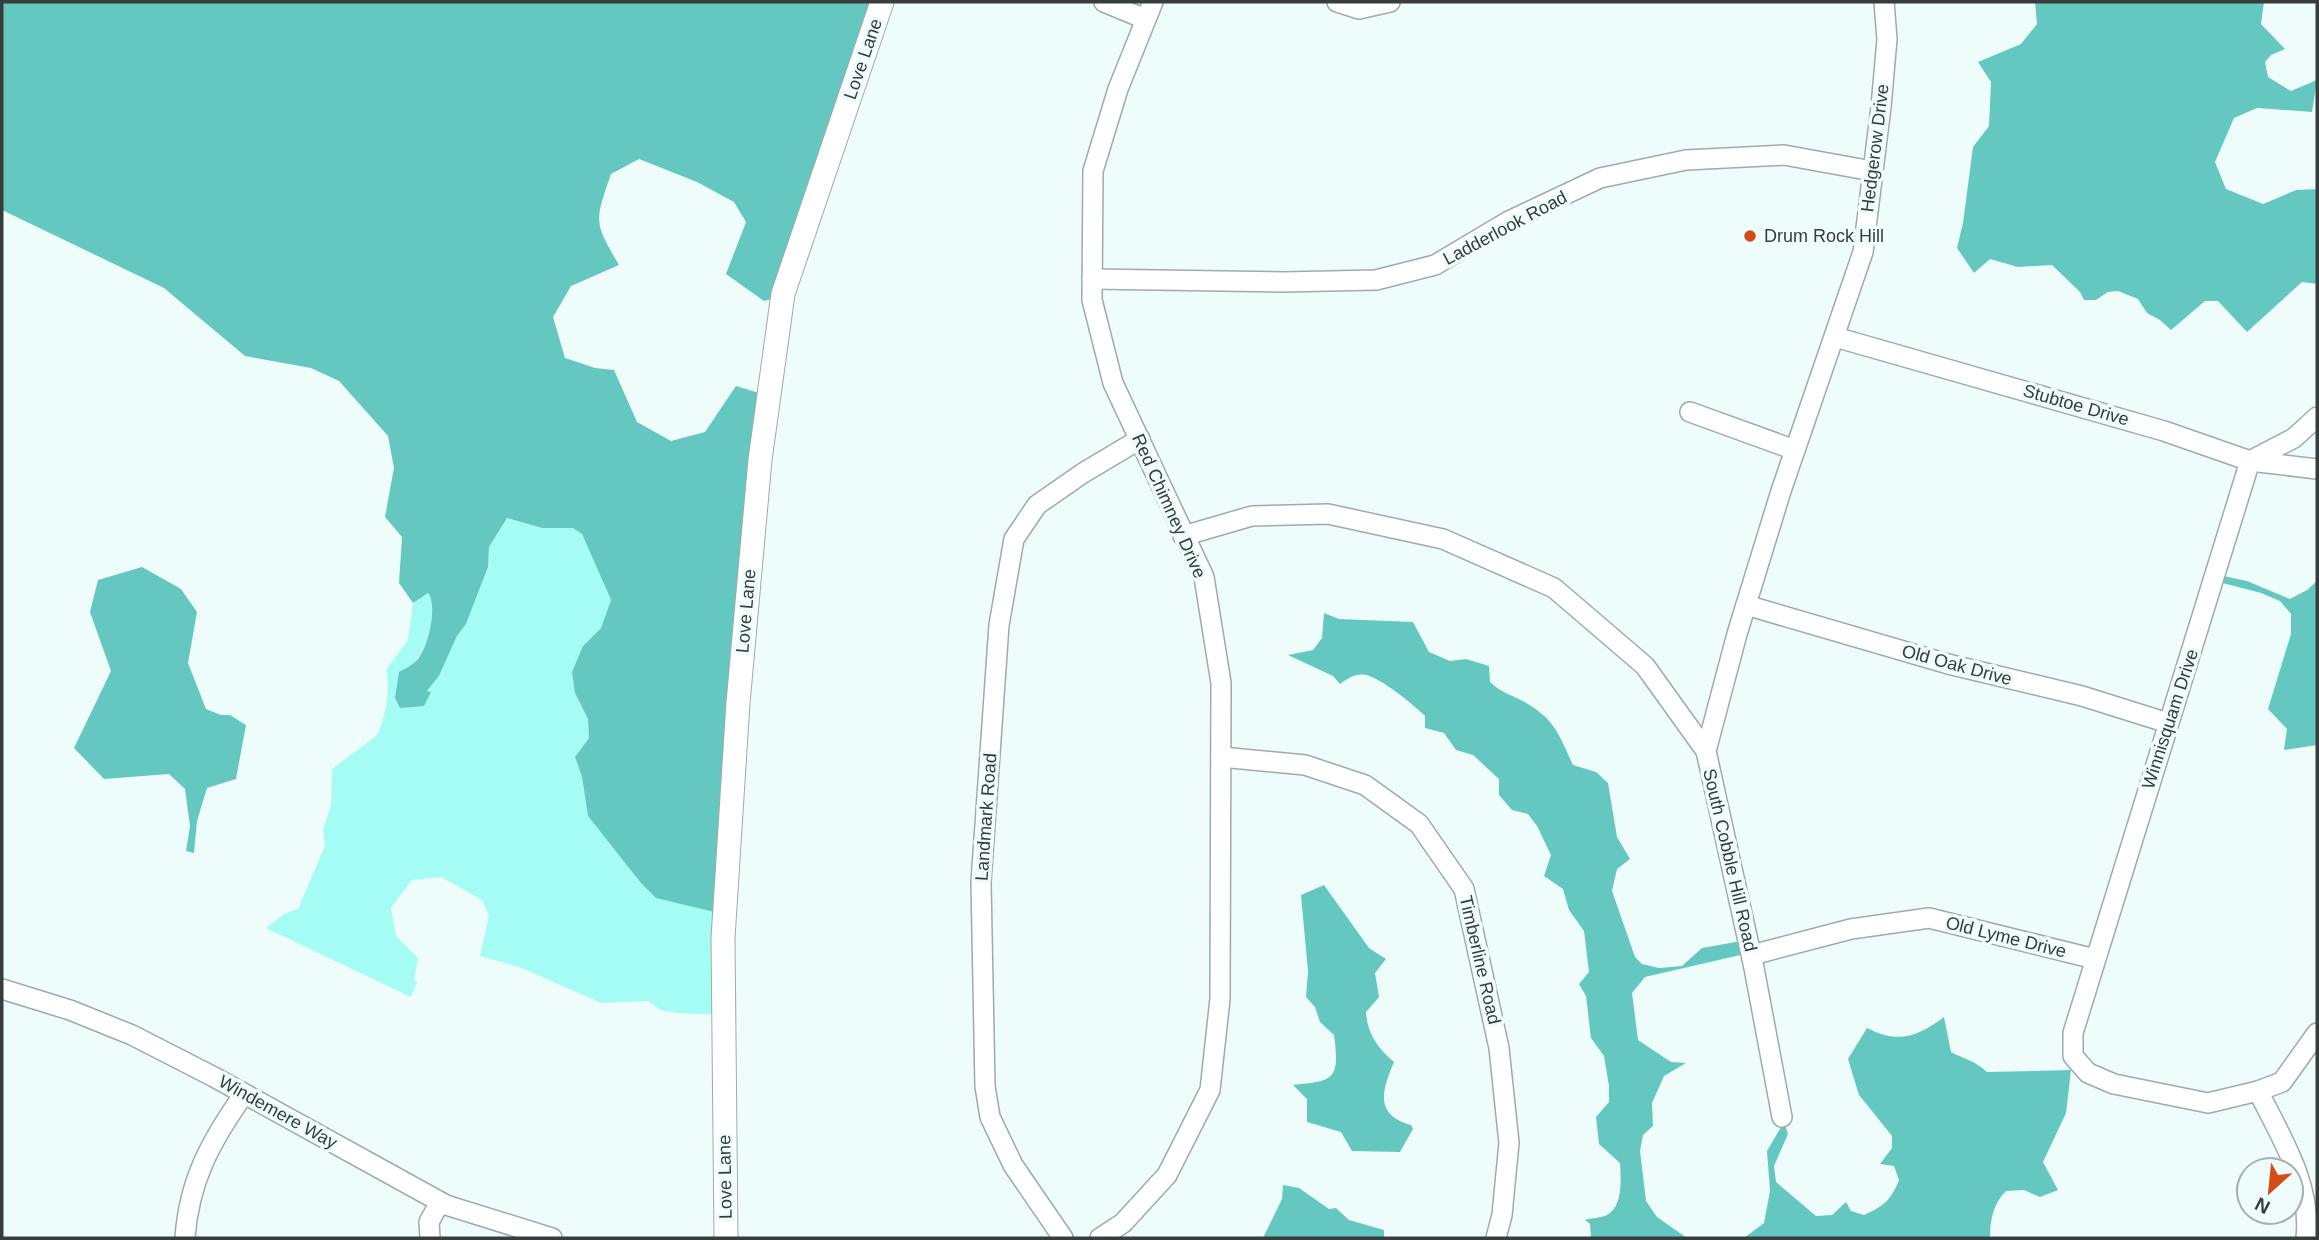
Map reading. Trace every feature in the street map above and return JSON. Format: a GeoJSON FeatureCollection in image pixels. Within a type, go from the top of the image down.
{"type":"FeatureCollection","features":[{"type":"Feature","properties":{"kind":"street","name":"Love Lane"},"geometry":{"type":"LineString","coordinates":[[726,1238],[723,938],[738,703],[760,460],[783,294],[882,2]]}},
{"type":"Feature","properties":{"kind":"street"},"geometry":{"type":"LineString","coordinates":[[1104,2],[1149,10]]}},
{"type":"Feature","properties":{"kind":"street"},"geometry":{"type":"LineString","coordinates":[[1337,2],[1359,9],[1390,2]]}},
{"type":"Feature","properties":{"kind":"street","name":"Hedgerow Drive"},"geometry":{"type":"LineString","coordinates":[[1706,751],[1746,605],[1795,450],[1863,252],[1887,39],[1884,2]]}},
{"type":"Feature","properties":{"kind":"street","name":"Red Chimney Drive"},"geometry":{"type":"LineString","coordinates":[[1100,1238],[1123,1223],[1167,1175],[1210,1090],[1220,999],[1221,683],[1204,577],[1113,383],[1093,300],[1093,171],[1118,89],[1149,10]]}},
{"type":"Feature","properties":{"kind":"street","name":"Ladderlook Road"},"geometry":{"type":"LineString","coordinates":[[1092,279],[1283,282],[1376,280],[1436,265],[1509,221],[1600,178],[1686,160],[1784,155],[1872,171]]}},
{"type":"Feature","properties":{"kind":"street","name":"Stubtoe Drive"},"geometry":{"type":"LineString","coordinates":[[1835,337],[2164,431],[2250,461],[2317,469]]}},
{"type":"Feature","properties":{"kind":"street"},"geometry":{"type":"LineString","coordinates":[[1690,412],[1795,450]]}},
{"type":"Feature","properties":{"kind":"street"},"geometry":{"type":"LineString","coordinates":[[2250,461],[2294,438],[2317,417]]}},
{"type":"Feature","properties":{"kind":"street","name":"Landmark Road"},"geometry":{"type":"LineString","coordinates":[[1063,1238],[1013,1165],[990,1117],[985,1086],[981,882],[999,625],[1014,539],[1037,505],[1083,473],[1140,439]]}},
{"type":"Feature","properties":{"kind":"street","name":"Winnisquam Drive"},"geometry":{"type":"LineString","coordinates":[[2250,461],[2073,1033],[2073,1056],[2088,1073],[2114,1084],[2208,1103],[2258,1091]]}},
{"type":"Feature","properties":{"kind":"street","name":"South Cobble Hill Road"},"geometry":{"type":"LineString","coordinates":[[1183,536],[1252,516],[1328,514],[1443,539],[1554,588],[1645,666],[1706,751],[1752,955],[1782,1116]]}},
{"type":"Feature","properties":{"kind":"street","name":"Old Oak Drive"},"geometry":{"type":"LineString","coordinates":[[1746,605],[1948,664],[2082,696],[2168,723]]}},
{"type":"Feature","properties":{"kind":"street","name":"Timberline Road"},"geometry":{"type":"LineString","coordinates":[[1221,757],[1305,765],[1365,785],[1419,824],[1464,889],[1499,1048],[1507,1129],[1502,1215],[1496,1238]]}},
{"type":"Feature","properties":{"kind":"street","name":"Old Lyme Drive"},"geometry":{"type":"LineString","coordinates":[[1752,955],[1851,929],[1929,918],[2095,960]]}},
{"type":"Feature","properties":{"kind":"street","name":"Windemere Way"},"geometry":{"type":"LineString","coordinates":[[2,989],[70,1010],[132,1035],[440,1202],[552,1238]]}},
{"type":"Feature","properties":{"kind":"street"},"geometry":{"type":"LineString","coordinates":[[2306,1238],[2308,1223],[2297,1169],[2258,1091],[2282,1082],[2317,1033]]}},
{"type":"Feature","properties":{"kind":"street"},"geometry":{"type":"LineString","coordinates":[[185,1238],[187,1214],[203,1159],[244,1094]]}},
{"type":"Feature","properties":{"kind":"street"},"geometry":{"type":"LineString","coordinates":[[430,1238],[429,1222],[440,1202]]}},
{"type":"Feature","properties":{"kind":"shaded area"},"geometry":{"type":"Polygon","coordinates":[[[2,2],[882,2],[784,296],[764,301],[726,274],[746,222],[734,202],[697,182],[639,159],[611,174],[600,212],[601,229],[619,265],[571,286],[553,317],[565,358],[595,368],[614,370],[637,422],[671,441],[705,432],[736,386],[769,396],[714,912],[656,898],[640,882],[588,816],[582,777],[575,757],[589,738],[588,719],[575,693],[572,672],[583,646],[601,628],[611,600],[582,534],[573,528],[542,528],[507,518],[489,547],[488,567],[466,624],[457,636],[439,676],[427,691],[431,692],[424,706],[400,708],[395,698],[399,672],[414,663],[422,653],[431,626],[432,607],[428,593],[413,603],[399,583],[402,537],[385,517],[394,468],[388,436],[339,381],[311,368],[245,356],[164,288],[2,210],[2,2]]]}},
{"type":"Feature","properties":{"kind":"shaded area"},"geometry":{"type":"Polygon","coordinates":[[[2035,2],[2264,2],[2261,24],[2285,49],[2271,55],[2265,62],[2268,77],[2291,91],[2317,80],[2312,112],[2257,108],[2234,118],[2215,162],[2226,189],[2263,204],[2296,190],[2317,189],[2317,284],[2302,282],[2247,332],[2218,301],[2205,301],[2171,330],[2147,313],[2138,299],[2118,291],[2108,292],[2096,300],[2084,300],[2080,292],[2052,265],[2018,267],[1990,259],[1974,273],[1957,248],[1973,147],[1989,126],[1991,82],[1978,62],[2021,44],[2037,24],[2035,2]]]}},
{"type":"Feature","properties":{"kind":"shaded area"},"geometry":{"type":"Polygon","coordinates":[[[507,518],[542,528],[574,528],[582,534],[611,600],[601,628],[583,646],[575,693],[588,719],[589,738],[575,757],[582,777],[588,816],[640,882],[656,897],[714,912],[723,1015],[660,1010],[648,1001],[601,1003],[522,968],[480,956],[489,915],[482,900],[441,877],[412,880],[391,908],[396,936],[418,958],[414,981],[417,982],[411,997],[266,928],[284,914],[298,909],[325,846],[323,829],[331,806],[332,769],[376,736],[379,730],[387,694],[386,670],[408,640],[413,603],[427,593],[431,600],[430,628],[415,662],[427,692],[439,676],[457,636],[466,624],[488,567],[489,547],[507,518]]]}},
{"type":"Feature","properties":{"kind":"shaded area"},"geometry":{"type":"Polygon","coordinates":[[[142,567],[181,589],[197,612],[188,663],[206,709],[221,715],[230,715],[246,725],[236,779],[207,788],[197,821],[194,853],[186,851],[190,826],[185,789],[169,774],[104,779],[74,748],[111,671],[90,612],[98,580],[142,567]]]}},
{"type":"Feature","properties":{"kind":"shaded area"},"geometry":{"type":"Polygon","coordinates":[[[2219,575],[2247,581],[2290,599],[2317,581],[2317,745],[2284,750],[2287,729],[2268,709],[2291,634],[2291,614],[2280,601],[2215,581],[2219,575]]]}},
{"type":"Feature","properties":{"kind":"shaded area"},"geometry":{"type":"Polygon","coordinates":[[[1324,613],[1339,619],[1413,622],[1429,652],[1450,661],[1466,659],[1489,666],[1490,682],[1537,710],[1551,723],[1573,765],[1596,772],[1608,783],[1617,837],[1630,859],[1617,869],[1612,891],[1635,957],[1642,964],[1659,968],[1682,966],[1702,948],[1747,940],[1749,953],[1645,977],[1632,993],[1638,1040],[1671,1062],[1686,1063],[1664,1076],[1652,1103],[1653,1126],[1643,1135],[1640,1151],[1646,1201],[1657,1217],[1687,1238],[1591,1238],[1590,1224],[1585,1220],[1605,1216],[1612,1211],[1620,1192],[1621,1176],[1620,1163],[1599,1144],[1596,1117],[1609,1102],[1609,1086],[1604,1056],[1591,1038],[1586,996],[1579,984],[1589,972],[1584,931],[1569,910],[1563,889],[1544,876],[1551,855],[1537,826],[1528,814],[1512,810],[1499,795],[1499,779],[1473,755],[1456,750],[1444,733],[1425,728],[1425,716],[1380,681],[1366,675],[1358,675],[1340,684],[1333,676],[1288,655],[1313,650],[1322,638],[1324,613]]]}},
{"type":"Feature","properties":{"kind":"shaded area"},"geometry":{"type":"Polygon","coordinates":[[[1324,885],[1369,948],[1386,959],[1375,973],[1379,997],[1366,1012],[1374,1040],[1394,1062],[1384,1092],[1386,1108],[1391,1115],[1411,1125],[1413,1129],[1400,1152],[1352,1151],[1341,1132],[1307,1122],[1307,1099],[1293,1085],[1326,1079],[1334,1070],[1336,1061],[1334,1035],[1320,1022],[1315,1007],[1306,997],[1308,971],[1301,895],[1324,885]]]}},
{"type":"Feature","properties":{"kind":"shaded area"},"geometry":{"type":"Polygon","coordinates":[[[1944,1017],[1951,1052],[1987,1072],[2071,1070],[2066,1113],[2043,1162],[2058,1190],[2040,1197],[2024,1190],[2006,1191],[1993,1213],[1990,1238],[1744,1238],[1764,1223],[1770,1191],[1767,1151],[1784,1122],[1788,1134],[1774,1166],[1776,1182],[1816,1216],[1832,1215],[1846,1202],[1851,1211],[1864,1215],[1886,1202],[1899,1180],[1894,1166],[1880,1164],[1892,1148],[1892,1136],[1859,1095],[1848,1059],[1867,1028],[1889,1036],[1907,1036],[1944,1017]]]}},
{"type":"Feature","properties":{"kind":"shaded area"},"geometry":{"type":"Polygon","coordinates":[[[1283,1185],[1299,1188],[1329,1209],[1336,1208],[1349,1220],[1384,1230],[1384,1238],[1263,1238],[1282,1199],[1283,1185]]]}},
{"type":"Feature","properties":{"kind":"place","name":"Drum Rock Hill"},"geometry":{"type":"Point","coordinates":[1750,236]}}]}
